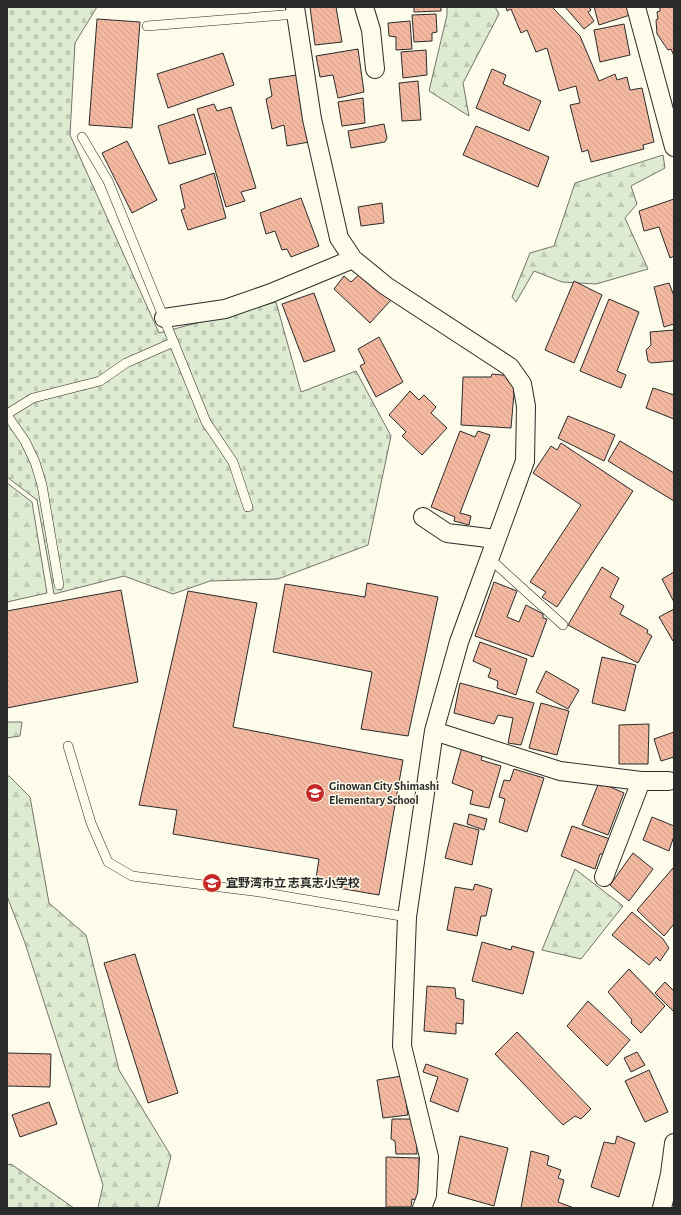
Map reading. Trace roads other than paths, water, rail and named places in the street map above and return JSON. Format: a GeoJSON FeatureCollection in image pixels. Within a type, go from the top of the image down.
{"type":"FeatureCollection","features":[{"type":"Feature","properties":{"kind":"street"},"geometry":{"type":"LineString","coordinates":[[364,7],[371,30],[376,69]]}},
{"type":"Feature","properties":{"kind":"street"},"geometry":{"type":"LineString","coordinates":[[636,7],[674,147]]}},
{"type":"Feature","properties":{"kind":"street"},"geometry":{"type":"LineString","coordinates":[[296,10],[312,119],[339,238],[353,259],[386,286],[510,367],[522,384],[526,406],[525,461],[458,642],[434,731],[407,917],[402,1046],[429,1157],[427,1195],[422,1208]]}},
{"type":"Feature","properties":{"kind":"street"},"geometry":{"type":"LineString","coordinates":[[164,318],[225,309],[353,259]]}},
{"type":"Feature","properties":{"kind":"street"},"geometry":{"type":"LineString","coordinates":[[423,517],[447,533],[496,539]]}},
{"type":"Feature","properties":{"kind":"street"},"geometry":{"type":"LineString","coordinates":[[434,731],[560,771],[641,781],[669,781]]}},
{"type":"Feature","properties":{"kind":"street"},"geometry":{"type":"LineString","coordinates":[[604,877],[641,781]]}},
{"type":"Feature","properties":{"kind":"street"},"geometry":{"type":"LineString","coordinates":[[662,1208],[670,1174],[674,1143]]}},
{"type":"Feature","properties":{"kind":"lane"},"geometry":{"type":"LineString","coordinates":[[147,26],[296,10]]}},
{"type":"Feature","properties":{"kind":"lane"},"geometry":{"type":"LineString","coordinates":[[82,137],[108,181],[206,422],[233,462],[248,508]]}},
{"type":"Feature","properties":{"kind":"lane"},"geometry":{"type":"LineString","coordinates":[[59,584],[42,485],[35,462],[24,441],[7,415],[33,398],[100,380],[126,363],[174,342]]}},
{"type":"Feature","properties":{"kind":"lane"},"geometry":{"type":"LineString","coordinates":[[489,558],[563,625]]}},
{"type":"Feature","properties":{"kind":"lane"},"geometry":{"type":"LineString","coordinates":[[68,746],[91,823],[108,862],[132,876],[260,892],[407,917]]}},
{"type":"Feature","properties":{"kind":"place","name":"Ginowan City Shimashi Elementary School"},"geometry":{"type":"Point","coordinates":[315,793]}},
{"type":"Feature","properties":{"kind":"place","name":"宜野湾市立 志真志小学校"},"geometry":{"type":"Point","coordinates":[212,883]}}]}
